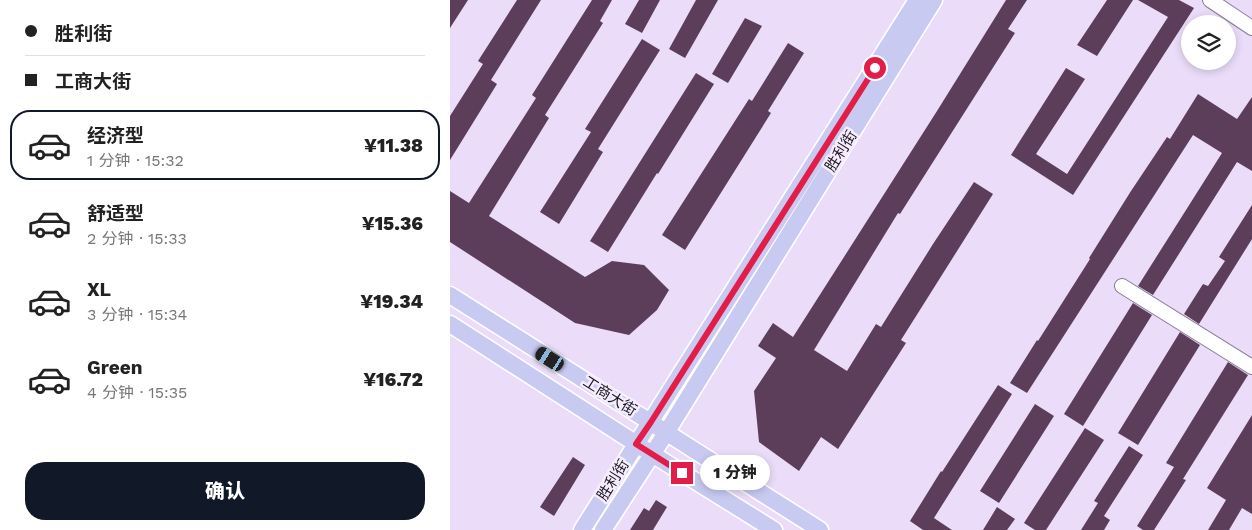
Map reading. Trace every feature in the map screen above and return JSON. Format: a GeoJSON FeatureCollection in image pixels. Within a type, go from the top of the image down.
{"type":"FeatureCollection","features":[{"type":"Feature","properties":{"kind":"main road","name":"胜利街"},"geometry":{"type":"LineString","coordinates":[[582,530],[917,0]]}},
{"type":"Feature","properties":{"kind":"main road","name":"胜利街"},"geometry":{"type":"LineString","coordinates":[[603,530],[666,433],[934,0]]}},
{"type":"Feature","properties":{"kind":"main road","name":"工商大街"},"geometry":{"type":"LineString","coordinates":[[450,295],[820,530]]}},
{"type":"Feature","properties":{"kind":"main road","name":"工商大街"},"geometry":{"type":"LineString","coordinates":[[450,324],[774,530]]}},
{"type":"Feature","properties":{"kind":"street"},"geometry":{"type":"LineString","coordinates":[[1213,1],[1252,28]]}},
{"type":"Feature","properties":{"kind":"street"},"geometry":{"type":"LineString","coordinates":[[1122,286],[1252,367]]}},
{"type":"Feature","properties":{"kind":"building"},"geometry":{"type":"Polygon","coordinates":[[[450,0],[468,0],[450,28],[450,0]]]}},
{"type":"Feature","properties":{"kind":"building"},"geometry":{"type":"Polygon","coordinates":[[[517,0],[541,0],[491,80],[497,84],[450,160],[450,116],[483,64],[478,61],[517,0]]]}},
{"type":"Feature","properties":{"kind":"building"},"geometry":{"type":"Polygon","coordinates":[[[592,0],[612,0],[600,21],[603,23],[545,115],[549,118],[489,216],[585,277],[612,261],[644,265],[669,290],[657,310],[629,335],[575,323],[450,242],[450,191],[469,203],[536,98],[532,95],[592,0]]]}},
{"type":"Feature","properties":{"kind":"building"},"geometry":{"type":"Polygon","coordinates":[[[639,0],[660,0],[642,33],[625,24],[639,0]]]}},
{"type":"Feature","properties":{"kind":"building"},"geometry":{"type":"Polygon","coordinates":[[[696,0],[718,0],[685,58],[669,49],[696,0]]]}},
{"type":"Feature","properties":{"kind":"building"},"geometry":{"type":"Polygon","coordinates":[[[1006,0],[1027,0],[1008,29],[1015,33],[900,214],[898,213],[814,350],[847,371],[876,324],[881,327],[974,182],[993,194],[901,340],[906,343],[838,449],[821,437],[799,471],[759,442],[754,391],[776,358],[758,346],[773,323],[793,337],[1006,0]]]}},
{"type":"Feature","properties":{"kind":"building"},"geometry":{"type":"Polygon","coordinates":[[[1107,0],[1133,0],[1097,56],[1077,45],[1107,0]]]}},
{"type":"Feature","properties":{"kind":"building"},"geometry":{"type":"Polygon","coordinates":[[[1138,0],[1179,0],[1194,8],[1189,15],[1181,15],[1181,28],[1073,195],[1011,155],[1066,68],[1085,79],[1036,154],[1067,174],[1168,17],[1138,0]]]}},
{"type":"Feature","properties":{"kind":"building"},"geometry":{"type":"Polygon","coordinates":[[[745,18],[762,26],[728,83],[712,74],[745,18]]]}},
{"type":"Feature","properties":{"kind":"building"},"geometry":{"type":"Polygon","coordinates":[[[642,39],[660,50],[598,149],[603,152],[559,224],[540,212],[591,132],[585,129],[642,39]]]}},
{"type":"Feature","properties":{"kind":"building"},"geometry":{"type":"Polygon","coordinates":[[[788,43],[804,53],[768,111],[771,113],[685,250],[662,235],[749,99],[752,101],[788,43]]]}},
{"type":"Feature","properties":{"kind":"building"},"geometry":{"type":"Polygon","coordinates":[[[696,73],[714,84],[608,252],[590,241],[696,73]]]}},
{"type":"Feature","properties":{"kind":"building"},"geometry":{"type":"Polygon","coordinates":[[[1198,94],[1237,119],[1252,97],[1252,171],[1237,162],[1153,295],[1138,286],[1222,153],[1193,135],[1027,393],[1010,383],[1090,259],[1131,191],[1167,137],[1170,139],[1198,94]]]}},
{"type":"Feature","properties":{"kind":"building"},"geometry":{"type":"Polygon","coordinates":[[[1252,205],[1252,239],[1199,324],[1184,314],[1203,284],[1208,286],[1225,261],[1219,257],[1252,205]]]}},
{"type":"Feature","properties":{"kind":"building"},"geometry":{"type":"Polygon","coordinates":[[[1133,303],[1152,315],[1083,426],[1064,414],[1133,303]]]}},
{"type":"Feature","properties":{"kind":"building"},"geometry":{"type":"Polygon","coordinates":[[[1180,332],[1200,345],[1138,445],[1118,433],[1180,332]]]}},
{"type":"Feature","properties":{"kind":"building"},"geometry":{"type":"Polygon","coordinates":[[[1228,362],[1248,375],[1183,479],[1186,480],[1154,530],[1143,530],[1137,526],[1174,467],[1166,463],[1228,362]]]}},
{"type":"Feature","properties":{"kind":"building"},"geometry":{"type":"Polygon","coordinates":[[[998,385],[1012,394],[934,518],[952,530],[923,530],[910,521],[998,385]]]}},
{"type":"Feature","properties":{"kind":"building"},"geometry":{"type":"Polygon","coordinates":[[[1035,404],[1054,416],[999,503],[980,491],[1035,404]]]}},
{"type":"Feature","properties":{"kind":"building"},"geometry":{"type":"Polygon","coordinates":[[[1252,415],[1252,514],[1242,508],[1229,530],[1208,530],[1226,500],[1207,488],[1252,415]]]}},
{"type":"Feature","properties":{"kind":"building"},"geometry":{"type":"Polygon","coordinates":[[[1085,428],[1104,440],[1046,530],[1035,530],[1024,523],[1085,428]]]}},
{"type":"Feature","properties":{"kind":"building"},"geometry":{"type":"Polygon","coordinates":[[[1129,446],[1143,455],[1104,516],[1110,520],[1104,530],[1081,530],[1098,503],[1094,501],[1129,446]]]}},
{"type":"Feature","properties":{"kind":"building"},"geometry":{"type":"Polygon","coordinates":[[[573,457],[585,465],[554,516],[540,507],[573,457]]]}},
{"type":"Feature","properties":{"kind":"building"},"geometry":{"type":"Polygon","coordinates":[[[656,500],[667,507],[653,530],[630,530],[644,508],[649,511],[656,500]]]}},
{"type":"Feature","properties":{"kind":"building"},"geometry":{"type":"Polygon","coordinates":[[[997,507],[1015,519],[1007,530],[983,530],[997,507]]]}},
{"type":"Feature","properties":{"kind":"route"},"geometry":{"type":"LineString","coordinates":[[682,473],[636,444],[875,68]]}}]}
